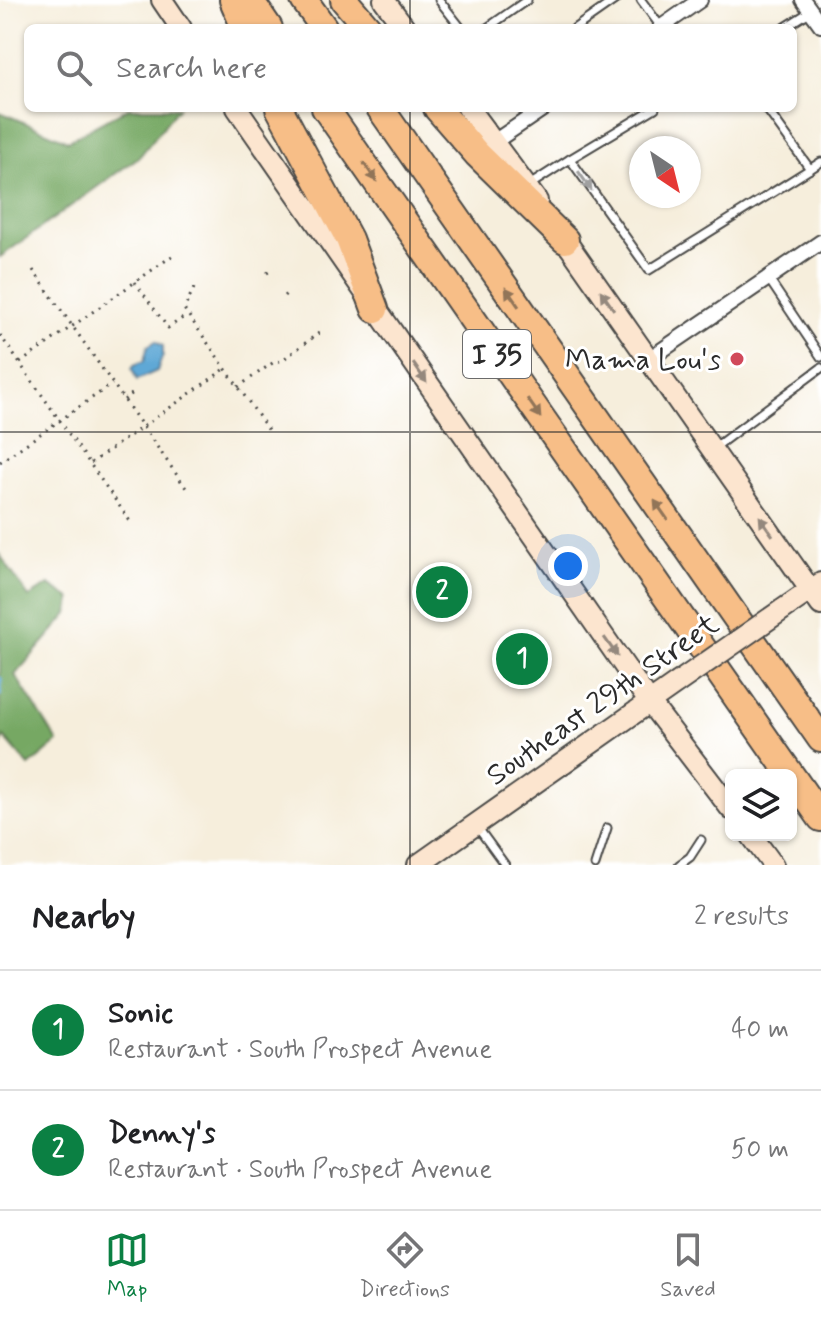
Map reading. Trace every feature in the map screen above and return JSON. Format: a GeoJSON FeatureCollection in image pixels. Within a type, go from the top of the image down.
{"type":"FeatureCollection","features":[{"type":"Feature","properties":{"kind":"highway"},"geometry":{"type":"LineString","coordinates":[[233,0],[243,24]]}},
{"type":"Feature","properties":{"kind":"highway"},"geometry":{"type":"LineString","coordinates":[[250,0],[266,24]]}},
{"type":"Feature","properties":{"kind":"highway"},"geometry":{"type":"LineString","coordinates":[[304,0],[321,24]]}},
{"type":"Feature","properties":{"kind":"highway"},"geometry":{"type":"LineString","coordinates":[[344,0],[365,24]]}},
{"type":"Feature","properties":{"kind":"highway"},"geometry":{"type":"LineString","coordinates":[[281,112],[349,239],[375,309]]}},
{"type":"Feature","properties":{"kind":"highway","name":"I 35"},"geometry":{"type":"LineString","coordinates":[[328,112],[821,818]]}},
{"type":"Feature","properties":{"kind":"highway","name":"I 35"},"geometry":{"type":"LineString","coordinates":[[383,112],[821,739]]}},
{"type":"Feature","properties":{"kind":"highway"},"geometry":{"type":"LineString","coordinates":[[440,112],[477,154],[565,240]]}},
{"type":"Feature","properties":{"kind":"main road"},"geometry":{"type":"LineString","coordinates":[[162,0],[178,24]]}},
{"type":"Feature","properties":{"kind":"main road"},"geometry":{"type":"LineString","coordinates":[[384,0],[402,24]]}},
{"type":"Feature","properties":{"kind":"main road"},"geometry":{"type":"LineString","coordinates":[[240,112],[650,703],[725,801]]}},
{"type":"Feature","properties":{"kind":"main road"},"geometry":{"type":"LineString","coordinates":[[471,112],[818,593]]}},
{"type":"Feature","properties":{"kind":"main road","name":"Southeast 29th Street"},"geometry":{"type":"LineString","coordinates":[[418,865],[782,610],[818,593]]}},
{"type":"Feature","properties":{"kind":"main road"},"geometry":{"type":"LineString","coordinates":[[755,841],[773,865]]}},
{"type":"Feature","properties":{"kind":"street"},"geometry":{"type":"LineString","coordinates":[[666,24],[700,0]]}},
{"type":"Feature","properties":{"kind":"street"},"geometry":{"type":"LineString","coordinates":[[807,5],[821,25]]}},
{"type":"Feature","properties":{"kind":"street"},"geometry":{"type":"LineString","coordinates":[[494,142],[538,112]]}},
{"type":"Feature","properties":{"kind":"street"},"geometry":{"type":"LineString","coordinates":[[649,359],[821,242]]}},
{"type":"Feature","properties":{"kind":"lane"},"geometry":{"type":"LineString","coordinates":[[439,0],[458,24]]}},
{"type":"Feature","properties":{"kind":"lane"},"geometry":{"type":"LineString","coordinates":[[493,24],[527,0]]}},
{"type":"Feature","properties":{"kind":"lane"},"geometry":{"type":"LineString","coordinates":[[581,24],[615,0]]}},
{"type":"Feature","properties":{"kind":"lane"},"geometry":{"type":"LineString","coordinates":[[641,0],[657,24]]}},
{"type":"Feature","properties":{"kind":"lane"},"geometry":{"type":"LineString","coordinates":[[788,24],[807,5]]}},
{"type":"Feature","properties":{"kind":"lane"},"geometry":{"type":"LineString","coordinates":[[527,187],[648,112]]}},
{"type":"Feature","properties":{"kind":"lane"},"geometry":{"type":"LineString","coordinates":[[769,112],[810,169]]}},
{"type":"Feature","properties":{"kind":"lane"},"geometry":{"type":"LineString","coordinates":[[570,159],[649,270],[821,162]]}},
{"type":"Feature","properties":{"kind":"lane"},"geometry":{"type":"LineString","coordinates":[[768,278],[821,357]]}},
{"type":"Feature","properties":{"kind":"lane"},"geometry":{"type":"LineString","coordinates":[[712,449],[821,368]]}},
{"type":"Feature","properties":{"kind":"lane"},"geometry":{"type":"LineString","coordinates":[[475,825],[505,865]]}},
{"type":"Feature","properties":{"kind":"lane"},"geometry":{"type":"LineString","coordinates":[[595,865],[607,828]]}},
{"type":"Feature","properties":{"kind":"lane"},"geometry":{"type":"LineString","coordinates":[[679,865],[690,857],[701,840]]}},
{"type":"Feature","properties":{"kind":"path"},"geometry":{"type":"LineString","coordinates":[[20,363],[172,256]]}},
{"type":"Feature","properties":{"kind":"path"},"geometry":{"type":"LineString","coordinates":[[33,270],[186,488]]}},
{"type":"Feature","properties":{"kind":"path"},"geometry":{"type":"LineString","coordinates":[[135,282],[168,328],[187,314]]}},
{"type":"Feature","properties":{"kind":"path"},"geometry":{"type":"LineString","coordinates":[[194,288],[184,309],[269,431]]}},
{"type":"Feature","properties":{"kind":"path"},"geometry":{"type":"LineString","coordinates":[[238,387],[323,330]]}},
{"type":"Feature","properties":{"kind":"path"},"geometry":{"type":"LineString","coordinates":[[0,335],[132,524]]}},
{"type":"Feature","properties":{"kind":"path"},"geometry":{"type":"LineString","coordinates":[[90,464],[225,369]]}},
{"type":"Feature","properties":{"kind":"path"},"geometry":{"type":"LineString","coordinates":[[0,462],[112,384]]}},
{"type":"Feature","properties":{"kind":"path"},"geometry":{"type":"LineString","coordinates":[[124,400],[133,393]]}},
{"type":"Feature","properties":{"kind":"green space"},"geometry":{"type":"Polygon","coordinates":[[[0,112],[68,141],[121,112],[175,112],[140,156],[0,257],[0,112]]]}},
{"type":"Feature","properties":{"kind":"green space"},"geometry":{"type":"Polygon","coordinates":[[[0,555],[29,597],[49,585],[71,599],[68,614],[15,675],[58,742],[29,766],[4,737],[0,747],[0,555]]]}},
{"type":"Feature","properties":{"kind":"water"},"geometry":{"type":"Polygon","coordinates":[[[156,341],[163,346],[157,371],[137,380],[132,369],[144,361],[148,346],[156,341]]]}},
{"type":"Feature","properties":{"kind":"waterway"},"geometry":{"type":"LineString","coordinates":[[0,679],[0,694]]}},
{"type":"Feature","properties":{"kind":"place","name":"Mama Lou's"},"geometry":{"type":"Point","coordinates":[737,359]}},
{"type":"Feature","properties":{"kind":"place","name":"Denny's"},"geometry":{"type":"Point","coordinates":[442,592]}},
{"type":"Feature","properties":{"kind":"place","name":"Sonic"},"geometry":{"type":"Point","coordinates":[522,659]}}]}
